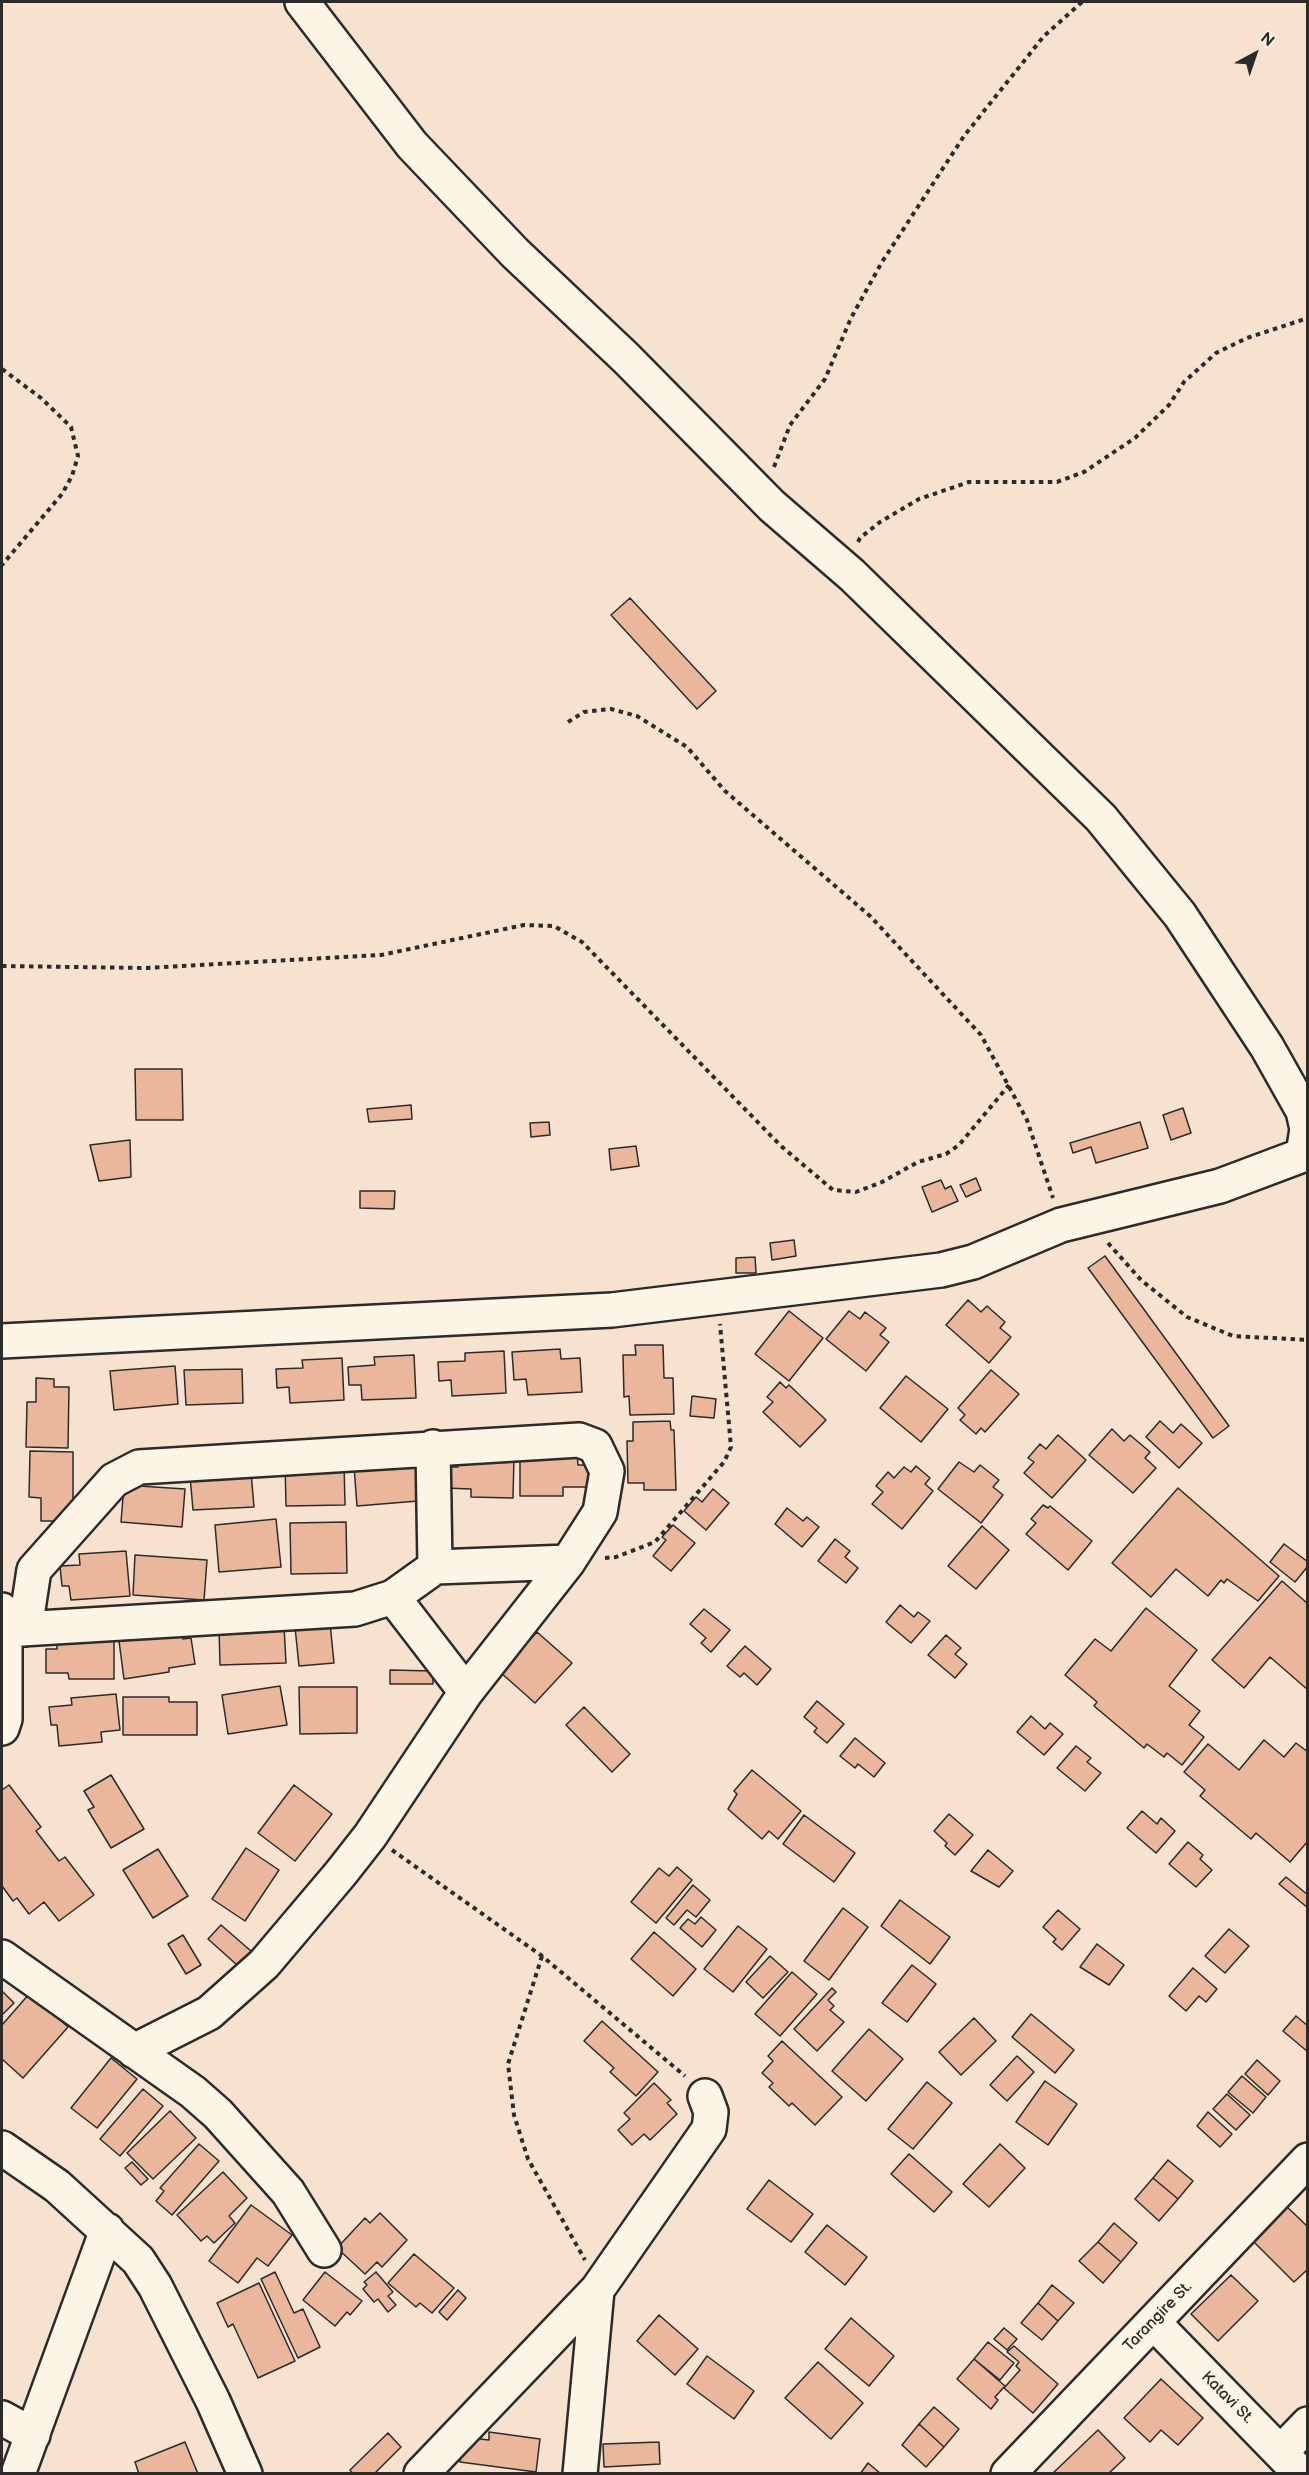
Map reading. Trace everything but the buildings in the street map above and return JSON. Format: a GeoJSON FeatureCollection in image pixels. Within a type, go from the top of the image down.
{"type":"FeatureCollection","features":[{"type":"Feature","properties":{"kind":"street"},"geometry":{"type":"LineString","coordinates":[[2,1341],[612,1310],[941,1270],[973,1262],[1076,1220],[1220,1186],[1306,1154],[1307,1129],[1303,1111],[1267,1047],[1180,915],[1101,818],[852,575],[772,506],[626,358],[515,253],[412,145],[302,2]]}},
{"type":"Feature","properties":{"kind":"street"},"geometry":{"type":"LineString","coordinates":[[2,1728],[5,1719],[10,1623],[34,1570],[114,1480],[139,1467],[433,1447],[579,1440],[595,1446],[607,1471],[600,1512],[568,1562],[466,1692],[370,1836],[264,1964],[208,2013],[134,2050]]}},
{"type":"Feature","properties":{"kind":"street"},"geometry":{"type":"LineString","coordinates":[[433,1447],[435,1567]]}},
{"type":"Feature","properties":{"kind":"street"},"geometry":{"type":"LineString","coordinates":[[10,1623],[355,1609],[393,1597],[435,1567],[568,1562]]}},
{"type":"Feature","properties":{"kind":"street"},"geometry":{"type":"LineString","coordinates":[[393,1597],[466,1692]]}},
{"type":"Feature","properties":{"kind":"street"},"geometry":{"type":"LineString","coordinates":[[2,1957],[193,2092],[255,2152],[288,2192],[324,2250]]}},
{"type":"Feature","properties":{"kind":"street"},"geometry":{"type":"LineString","coordinates":[[421,2474],[597,2290],[710,2129],[711,2112],[705,2096]]}},
{"type":"Feature","properties":{"kind":"street"},"geometry":{"type":"LineString","coordinates":[[2,2148],[57,2186],[138,2260],[155,2286],[213,2401],[245,2474]]}},
{"type":"Feature","properties":{"kind":"street","name":"Tarangire St."},"geometry":{"type":"LineString","coordinates":[[1008,2474],[1308,2160]]}},
{"type":"Feature","properties":{"kind":"street"},"geometry":{"type":"LineString","coordinates":[[18,2474],[107,2230]]}},
{"type":"Feature","properties":{"kind":"street"},"geometry":{"type":"LineString","coordinates":[[580,2474],[597,2290]]}},
{"type":"Feature","properties":{"kind":"street","name":"Katavi St."},"geometry":{"type":"LineString","coordinates":[[1153,2322],[1291,2463]]}},
{"type":"Feature","properties":{"kind":"street"},"geometry":{"type":"LineString","coordinates":[[2,2418],[33,2435]]}},
{"type":"Feature","properties":{"kind":"street"},"geometry":{"type":"LineString","coordinates":[[1291,2463],[1308,2424]]}},
{"type":"Feature","properties":{"kind":"path"},"geometry":{"type":"LineString","coordinates":[[772,506],[775,462],[790,425],[825,379],[851,318],[882,262],[964,136],[1044,36],[1082,2]]}},
{"type":"Feature","properties":{"kind":"path"},"geometry":{"type":"LineString","coordinates":[[852,575],[852,556],[860,538],[919,499],[969,482],[1057,482],[1084,472],[1135,438],[1169,405],[1184,382],[1216,353],[1247,338],[1308,318]]}},
{"type":"Feature","properties":{"kind":"path"},"geometry":{"type":"LineString","coordinates":[[2,369],[42,398],[71,427],[78,456],[72,476],[62,494],[2,565]]}},
{"type":"Feature","properties":{"kind":"path"},"geometry":{"type":"LineString","coordinates":[[568,722],[584,712],[611,709],[638,716],[687,747],[725,791],[870,916],[954,1003],[981,1035],[1027,1120],[1076,1220],[1113,1251],[1141,1280],[1187,1317],[1233,1336],[1308,1340]]}},
{"type":"Feature","properties":{"kind":"path"},"geometry":{"type":"LineString","coordinates":[[2,966],[146,968],[381,955],[524,925],[554,926],[582,942],[781,1146],[833,1190],[856,1192],[882,1182],[918,1162],[946,1154],[959,1145],[1009,1085]]}},
{"type":"Feature","properties":{"kind":"path"},"geometry":{"type":"LineString","coordinates":[[568,1562],[616,1557],[655,1542],[723,1462],[731,1447],[718,1296]]}},
{"type":"Feature","properties":{"kind":"path"},"geometry":{"type":"LineString","coordinates":[[370,1836],[457,1894],[542,1956],[687,2077],[705,2096]]}},
{"type":"Feature","properties":{"kind":"path"},"geometry":{"type":"LineString","coordinates":[[542,1956],[508,2064],[514,2115],[528,2159],[584,2257],[597,2290]]}}]}
